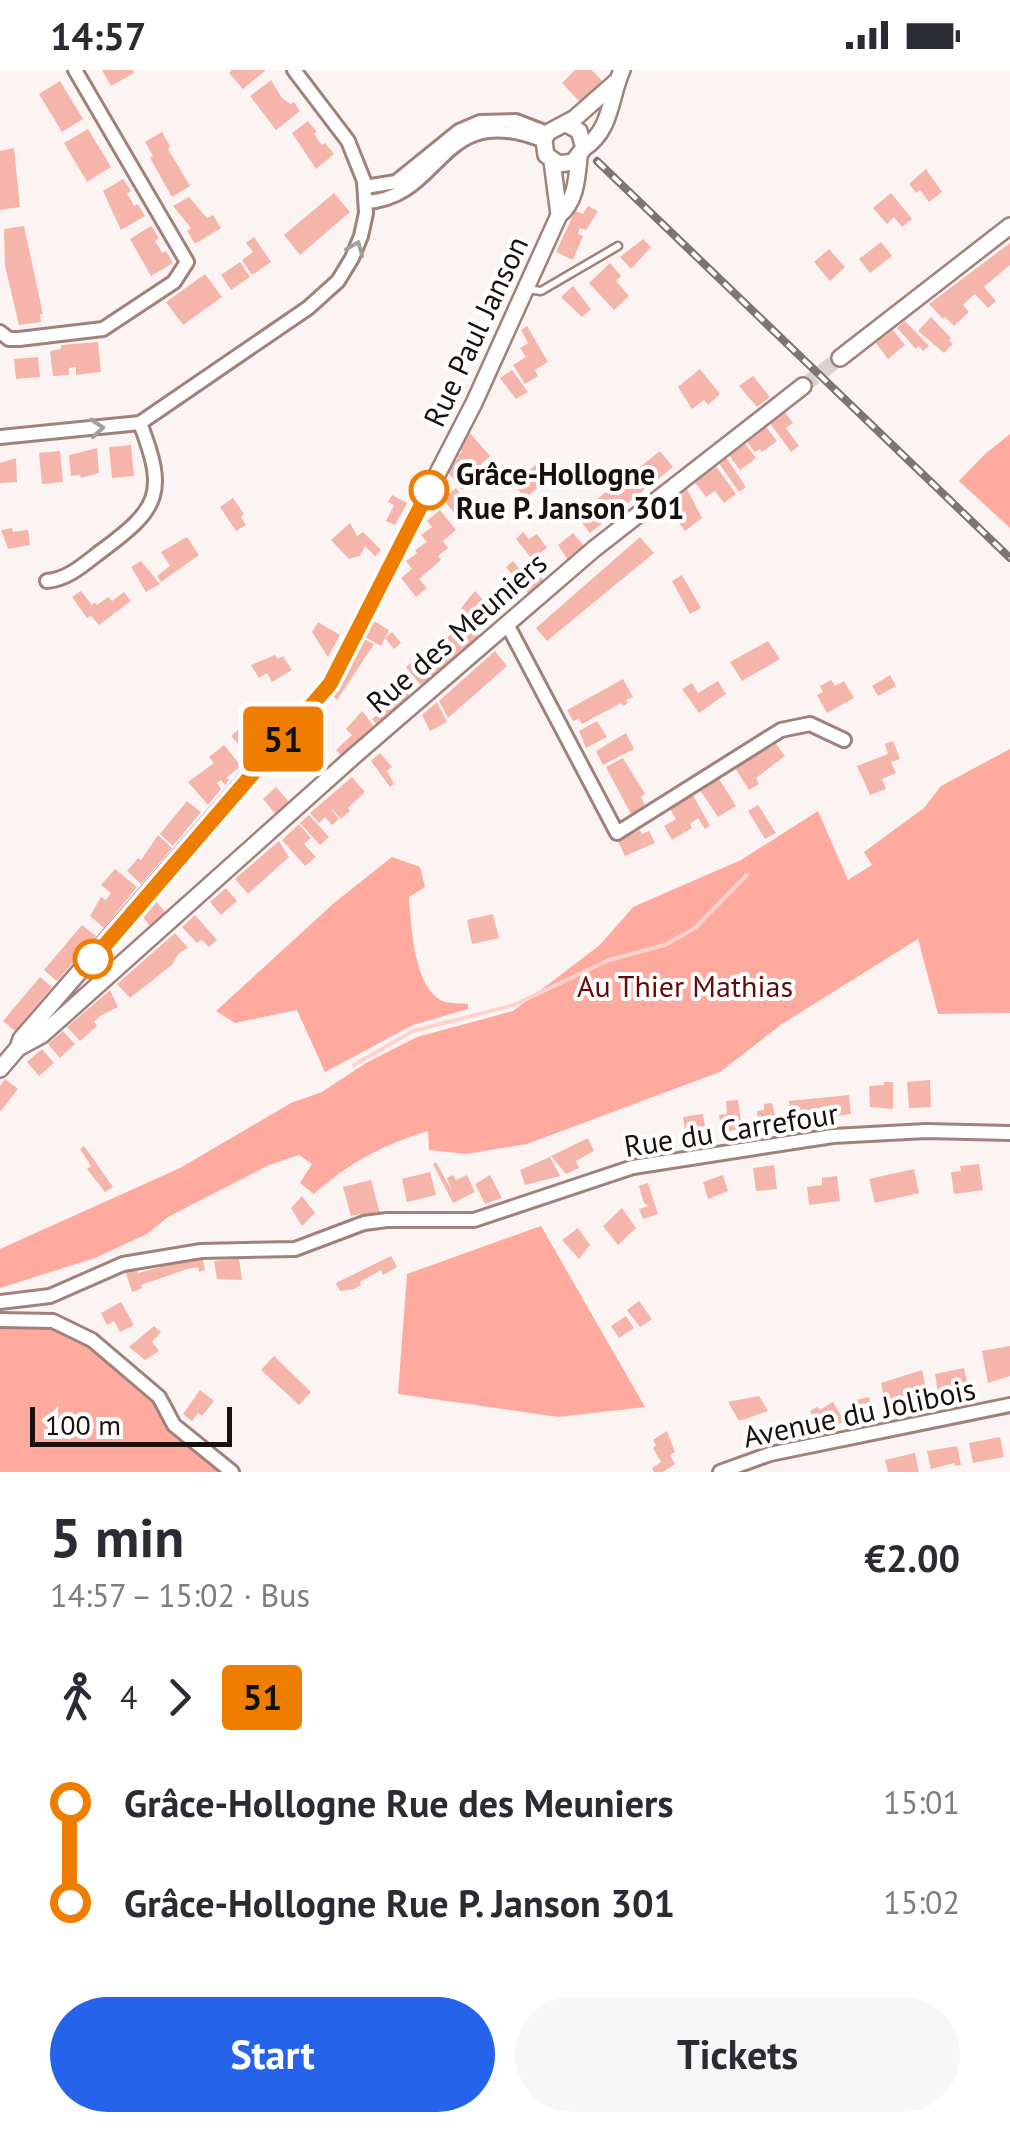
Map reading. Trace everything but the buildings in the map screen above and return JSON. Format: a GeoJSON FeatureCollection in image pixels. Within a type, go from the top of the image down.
{"type":"FeatureCollection","features":[{"type":"Feature","properties":{"kind":"street"},"geometry":{"type":"LineString","coordinates":[[0,332],[20,339],[104,330],[174,282],[188,262],[76,70]]}},
{"type":"Feature","properties":{"kind":"street"},"geometry":{"type":"LineString","coordinates":[[0,437],[140,423],[328,291],[346,269],[357,248],[366,187],[348,141],[294,70]]}},
{"type":"Feature","properties":{"kind":"street","name":"Rue Paul Janson"},"geometry":{"type":"LineString","coordinates":[[566,124],[620,75]]}},
{"type":"Feature","properties":{"kind":"street","name":"Rue Paul Janson"},"geometry":{"type":"LineString","coordinates":[[18,1048],[21,1039],[330,684],[474,402],[559,215],[566,209],[581,153],[601,132],[620,75]]}},
{"type":"Feature","properties":{"kind":"street"},"geometry":{"type":"LineString","coordinates":[[366,187],[396,182],[459,131],[480,122],[507,120],[545,137]]}},
{"type":"Feature","properties":{"kind":"street"},"geometry":{"type":"LineString","coordinates":[[566,124],[579,131],[581,153],[567,164],[552,161],[546,154],[545,137],[555,126],[566,124]]}},
{"type":"Feature","properties":{"kind":"street"},"geometry":{"type":"LineString","coordinates":[[366,202],[396,196],[460,142],[478,132],[508,129],[545,137]]}},
{"type":"Feature","properties":{"kind":"street","name":"Rue Paul Janson"},"geometry":{"type":"LineString","coordinates":[[552,161],[559,215]]}},
{"type":"Feature","properties":{"kind":"street"},"geometry":{"type":"LineString","coordinates":[[840,358],[1010,226]]}},
{"type":"Feature","properties":{"kind":"street","name":"Rue des Meuniers"},"geometry":{"type":"LineString","coordinates":[[18,1048],[42,1036],[354,756],[654,500],[803,386]]}},
{"type":"Feature","properties":{"kind":"street"},"geometry":{"type":"LineString","coordinates":[[46,581],[67,576],[134,527],[148,508],[156,473],[140,423]]}},
{"type":"Feature","properties":{"kind":"street"},"geometry":{"type":"LineString","coordinates":[[508,626],[617,833],[781,730],[810,724],[844,740]]}},
{"type":"Feature","properties":{"kind":"street"},"geometry":{"type":"LineString","coordinates":[[0,1069],[18,1048]]}},
{"type":"Feature","properties":{"kind":"street","name":"Rue du Carrefour"},"geometry":{"type":"LineString","coordinates":[[0,1302],[50,1296],[122,1264],[200,1251],[296,1249],[364,1224],[387,1220],[474,1220],[633,1167],[833,1136],[926,1131],[1010,1133]]}},
{"type":"Feature","properties":{"kind":"street"},"geometry":{"type":"LineString","coordinates":[[0,1320],[54,1321],[92,1340],[159,1397],[174,1425],[232,1472]]}},
{"type":"Feature","properties":{"kind":"street","name":"Avenue du Jolibois"},"geometry":{"type":"LineString","coordinates":[[720,1472],[770,1454],[1010,1405]]}},
{"type":"Feature","properties":{"kind":"lane"},"geometry":{"type":"LineString","coordinates":[[526,289],[541,291],[618,246]]}},
{"type":"Feature","properties":{"kind":"green space"},"geometry":{"type":"Polygon","coordinates":[[[1010,434],[1010,528],[959,481],[1010,434]]]}},
{"type":"Feature","properties":{"kind":"green space","name":"Au Thier Mathias"},"geometry":{"type":"Polygon","coordinates":[[[1010,749],[1010,1013],[938,1014],[918,939],[782,1024],[720,1072],[527,1144],[466,1154],[429,1150],[428,1131],[368,1156],[314,1194],[300,1183],[312,1164],[299,1155],[269,1165],[168,1217],[147,1234],[95,1258],[0,1288],[0,1249],[180,1168],[291,1103],[322,1092],[366,1063],[417,1037],[513,1011],[600,945],[633,907],[741,860],[818,811],[848,880],[872,865],[864,852],[924,808],[941,786],[1010,749]]]}},
{"type":"Feature","properties":{"kind":"green space"},"geometry":{"type":"Polygon","coordinates":[[[392,857],[420,867],[425,887],[409,897],[416,955],[426,983],[443,1001],[468,1004],[468,1009],[413,1025],[325,1072],[297,1010],[235,1023],[216,1011],[334,903],[392,857]]]}},
{"type":"Feature","properties":{"kind":"green space"},"geometry":{"type":"Polygon","coordinates":[[[541,1226],[645,1407],[558,1417],[398,1394],[407,1274],[541,1226]]]}},
{"type":"Feature","properties":{"kind":"green space"},"geometry":{"type":"Polygon","coordinates":[[[0,1325],[55,1327],[81,1338],[124,1371],[223,1472],[0,1472],[0,1325]]]}},
{"type":"Feature","properties":{"kind":"waterway"},"geometry":{"type":"LineString","coordinates":[[354,1065],[413,1031],[514,1005],[609,960],[665,945],[695,928],[747,875]]}},
{"type":"Feature","properties":{"kind":"tunnel"},"geometry":{"type":"LineString","coordinates":[[803,386],[840,358]]}},
{"type":"Feature","properties":{"kind":"railway"},"geometry":{"type":"LineString","coordinates":[[597,161],[1010,558]]}},
{"type":"Feature","properties":{"kind":"bus line","name":"51"},"geometry":{"type":"LineString","coordinates":[[93,959],[330,684],[429,490]]}},
{"type":"Feature","properties":{"kind":"place","name":"Grâce-Hollogne Rue P. Janson 301"},"geometry":{"type":"Point","coordinates":[429,490]}}]}
